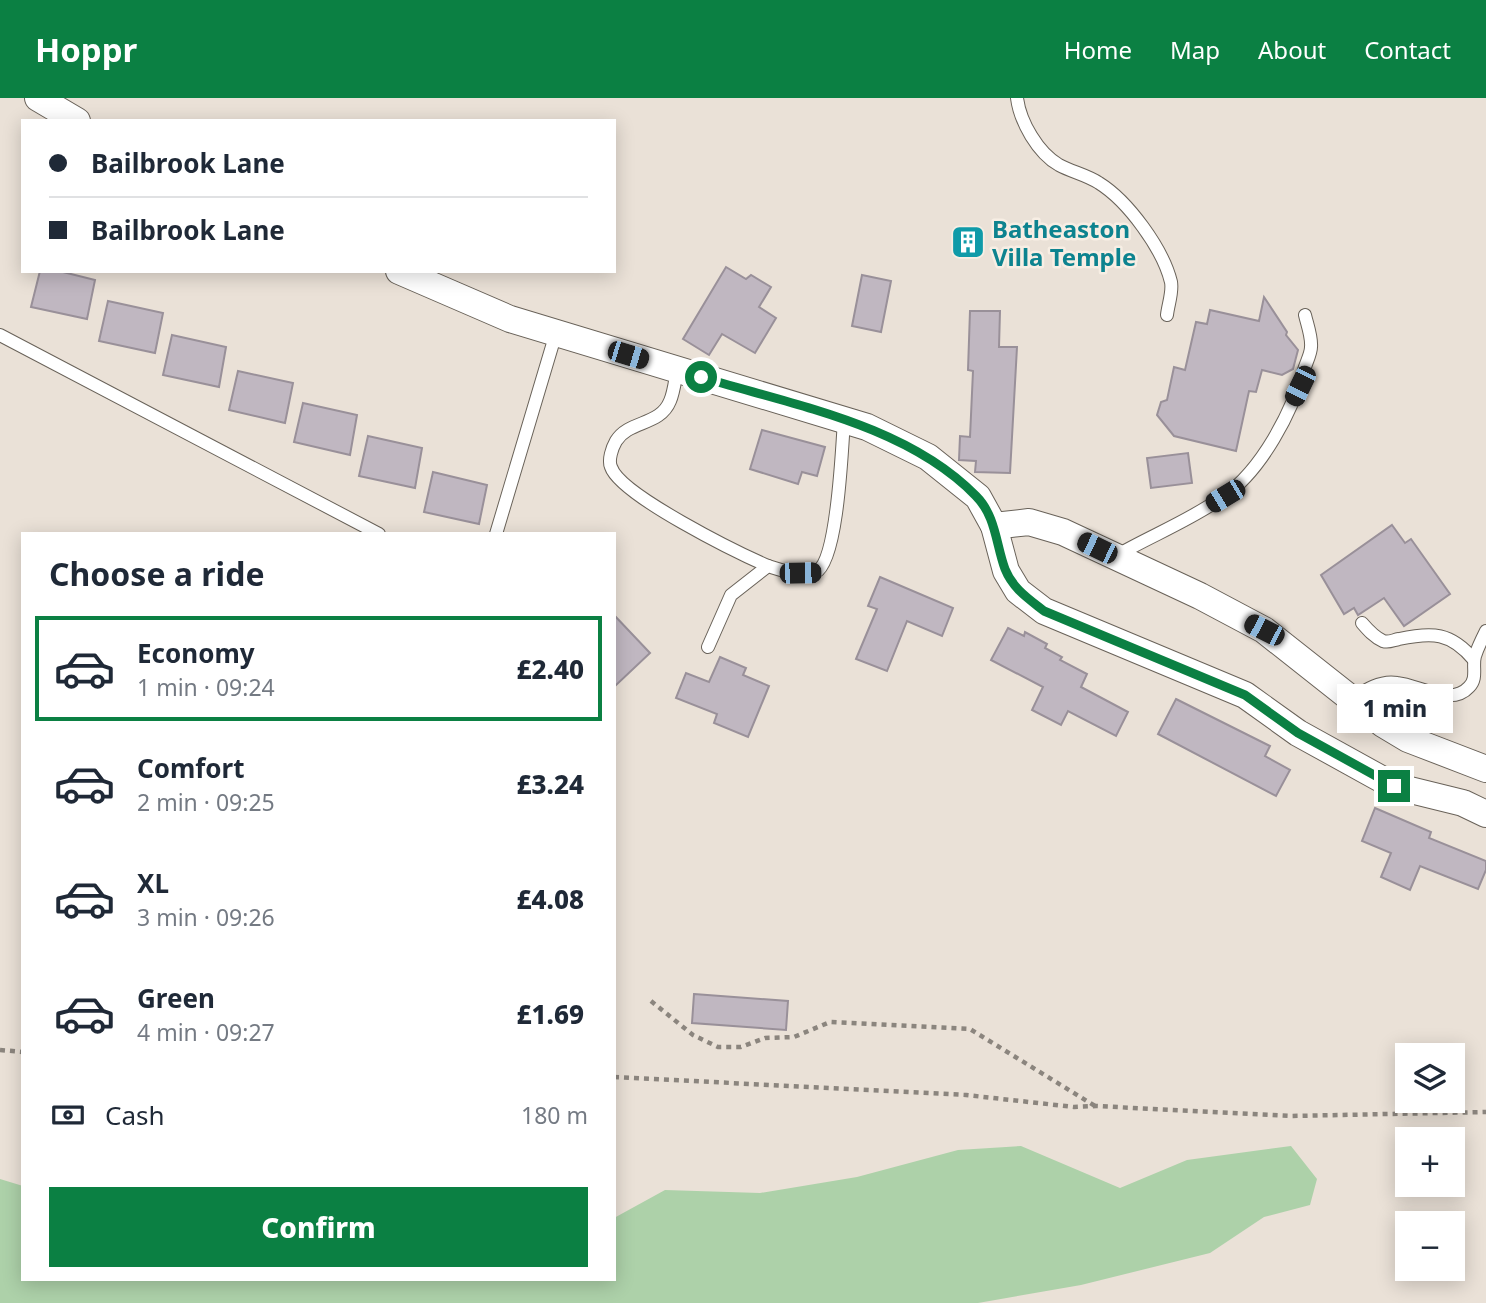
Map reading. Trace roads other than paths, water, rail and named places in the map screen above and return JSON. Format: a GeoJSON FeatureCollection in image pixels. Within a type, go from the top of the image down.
{"type":"FeatureCollection","features":[{"type":"Feature","properties":{"kind":"street"},"geometry":{"type":"LineString","coordinates":[[38,98],[74,119]]}},
{"type":"Feature","properties":{"kind":"street"},"geometry":{"type":"LineString","coordinates":[[404,273],[510,319],[867,427],[928,457],[978,497],[994,526],[1006,571],[1018,591],[1044,611],[1245,695],[1298,733],[1394,786],[1463,803],[1486,814]]}},
{"type":"Feature","properties":{"kind":"street"},"geometry":{"type":"LineString","coordinates":[[994,526],[1029,522],[1062,532],[1200,596],[1264,630],[1383,724],[1408,739],[1486,769]]}},
{"type":"Feature","properties":{"kind":"lane"},"geometry":{"type":"LineString","coordinates":[[1017,98],[1028,129],[1041,150],[1057,164],[1098,182],[1145,230],[1161,258],[1171,285],[1167,314]]}},
{"type":"Feature","properties":{"kind":"lane"},"geometry":{"type":"LineString","coordinates":[[1114,557],[1225,496],[1249,474],[1278,433],[1300,386],[1311,346],[1305,315]]}},
{"type":"Feature","properties":{"kind":"lane"},"geometry":{"type":"LineString","coordinates":[[496,532],[556,333]]}},
{"type":"Feature","properties":{"kind":"lane"},"geometry":{"type":"LineString","coordinates":[[0,335],[375,532]]}},
{"type":"Feature","properties":{"kind":"lane"},"geometry":{"type":"LineString","coordinates":[[677,370],[667,406],[652,421],[628,428],[622,434],[611,452],[611,467],[631,490],[715,542],[768,566],[800,573],[815,573],[822,567],[828,555],[837,508],[844,420]]}},
{"type":"Feature","properties":{"kind":"lane"},"geometry":{"type":"LineString","coordinates":[[708,647],[731,596],[768,566]]}},
{"type":"Feature","properties":{"kind":"lane"},"geometry":{"type":"LineString","coordinates":[[1362,623],[1372,635],[1386,642],[1434,634],[1452,639],[1474,660]]}},
{"type":"Feature","properties":{"kind":"lane"},"geometry":{"type":"LineString","coordinates":[[1352,699],[1370,687],[1395,682],[1436,694],[1458,695],[1470,686],[1475,675],[1474,660],[1486,631]]}},
{"type":"Feature","properties":{"kind":"place","name":"Batheaston Villa Temple"},"geometry":{"type":"Point","coordinates":[968,242]}}]}
